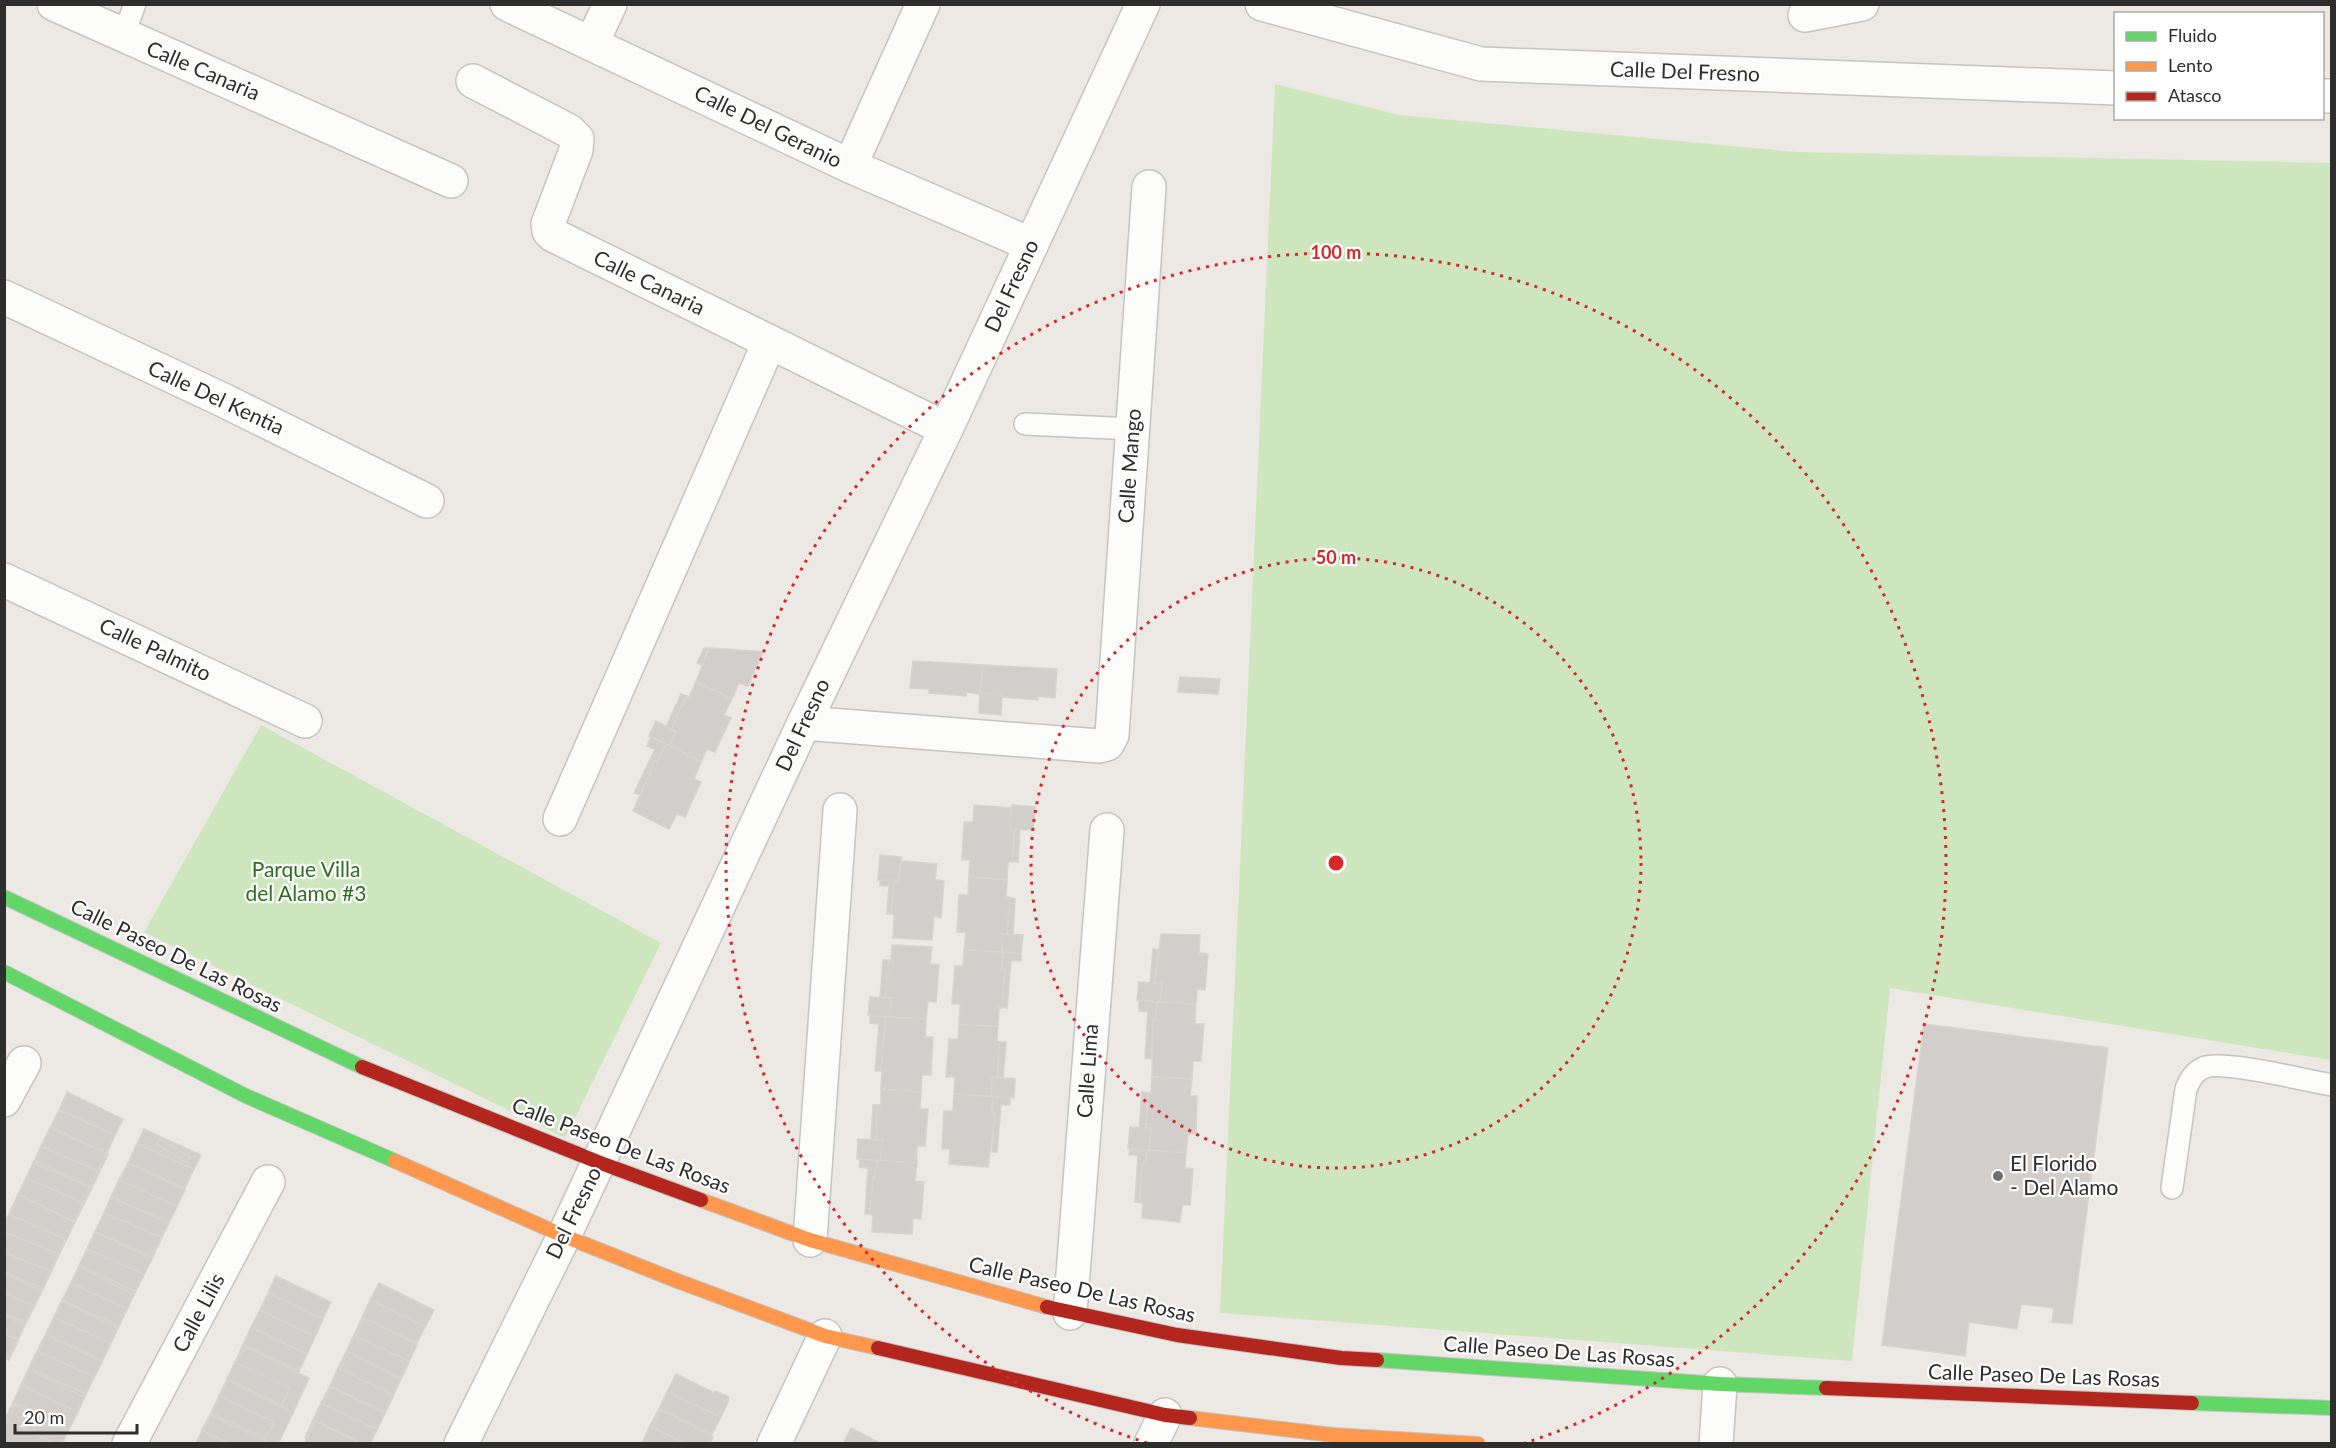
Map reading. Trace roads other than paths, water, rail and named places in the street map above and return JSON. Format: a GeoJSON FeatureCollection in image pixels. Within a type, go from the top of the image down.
{"type":"FeatureCollection","features":[{"type":"Feature","properties":{"kind":"street","name":"Calle Canaria"},"geometry":{"type":"LineString","coordinates":[[54,4],[451,181]]}},
{"type":"Feature","properties":{"kind":"street","name":"Calle Del Geranio"},"geometry":{"type":"LineString","coordinates":[[507,4],[850,166],[1030,244]]}},
{"type":"Feature","properties":{"kind":"street"},"geometry":{"type":"LineString","coordinates":[[592,43],[610,4]]}},
{"type":"Feature","properties":{"kind":"street"},"geometry":{"type":"LineString","coordinates":[[850,166],[923,4]]}},
{"type":"Feature","properties":{"kind":"street","name":"Del Fresno"},"geometry":{"type":"LineString","coordinates":[[461,1443],[564,1236],[804,723],[946,429],[1143,4]]}},
{"type":"Feature","properties":{"kind":"street","name":"Calle Del Fresno"},"geometry":{"type":"LineString","coordinates":[[1262,4],[1481,64],[2114,88]]}},
{"type":"Feature","properties":{"kind":"street"},"geometry":{"type":"LineString","coordinates":[[1805,15],[1862,4]]}},
{"type":"Feature","properties":{"kind":"street","name":"Calle Canaria"},"geometry":{"type":"LineString","coordinates":[[473,81],[569,131],[578,139],[548,224],[553,236],[946,429]]}},
{"type":"Feature","properties":{"kind":"street","name":"Calle Mango"},"geometry":{"type":"LineString","coordinates":[[804,723],[1099,746],[1107,744],[1112,735],[1149,187]]}},
{"type":"Feature","properties":{"kind":"street","name":"Calle Del Kentia"},"geometry":{"type":"LineString","coordinates":[[4,297],[225,401],[426,501]]}},
{"type":"Feature","properties":{"kind":"street"},"geometry":{"type":"LineString","coordinates":[[560,819],[769,343]]}},
{"type":"Feature","properties":{"kind":"street","name":"Calle Palmito"},"geometry":{"type":"LineString","coordinates":[[4,580],[305,722]]}},
{"type":"Feature","properties":{"kind":"street"},"geometry":{"type":"LineString","coordinates":[[810,1240],[840,810]]}},
{"type":"Feature","properties":{"kind":"street","name":"Calle Lima"},"geometry":{"type":"LineString","coordinates":[[1070,1313],[1107,830]]}},
{"type":"Feature","properties":{"kind":"street","name":"Calle Paseo De Las Rosas"},"geometry":{"type":"LineString","coordinates":[[4,897],[339,1058],[598,1162],[810,1240],[1070,1313],[1177,1335],[1341,1358],[1720,1384],[2331,1408]]}},
{"type":"Feature","properties":{"kind":"street"},"geometry":{"type":"LineString","coordinates":[[4,972],[246,1096],[564,1236],[675,1281],[825,1336],[1158,1429],[1478,1443]]}},
{"type":"Feature","properties":{"kind":"street"},"geometry":{"type":"LineString","coordinates":[[4,1100],[24,1063]]}},
{"type":"Feature","properties":{"kind":"street","name":"Calle Lilis"},"geometry":{"type":"LineString","coordinates":[[129,1443],[268,1182]]}},
{"type":"Feature","properties":{"kind":"street"},"geometry":{"type":"LineString","coordinates":[[774,1443],[825,1336]]}},
{"type":"Feature","properties":{"kind":"street"},"geometry":{"type":"LineString","coordinates":[[1716,1443],[1720,1384]]}},
{"type":"Feature","properties":{"kind":"lane"},"geometry":{"type":"LineString","coordinates":[[123,36],[135,4]]}},
{"type":"Feature","properties":{"kind":"lane"},"geometry":{"type":"LineString","coordinates":[[1025,424],[1132,429]]}},
{"type":"Feature","properties":{"kind":"lane"},"geometry":{"type":"LineString","coordinates":[[2172,1188],[2186,1089],[2190,1080],[2202,1068],[2229,1067],[2331,1085]]}},
{"type":"Feature","properties":{"kind":"place","name":"El Florido - Del Alamo"},"geometry":{"type":"Point","coordinates":[1998,1176]}},
{"type":"Feature","properties":{"kind":"park label","name":"Parque Villa del Alamo #3"},"geometry":{"type":"Point","coordinates":[306,882]}}]}
